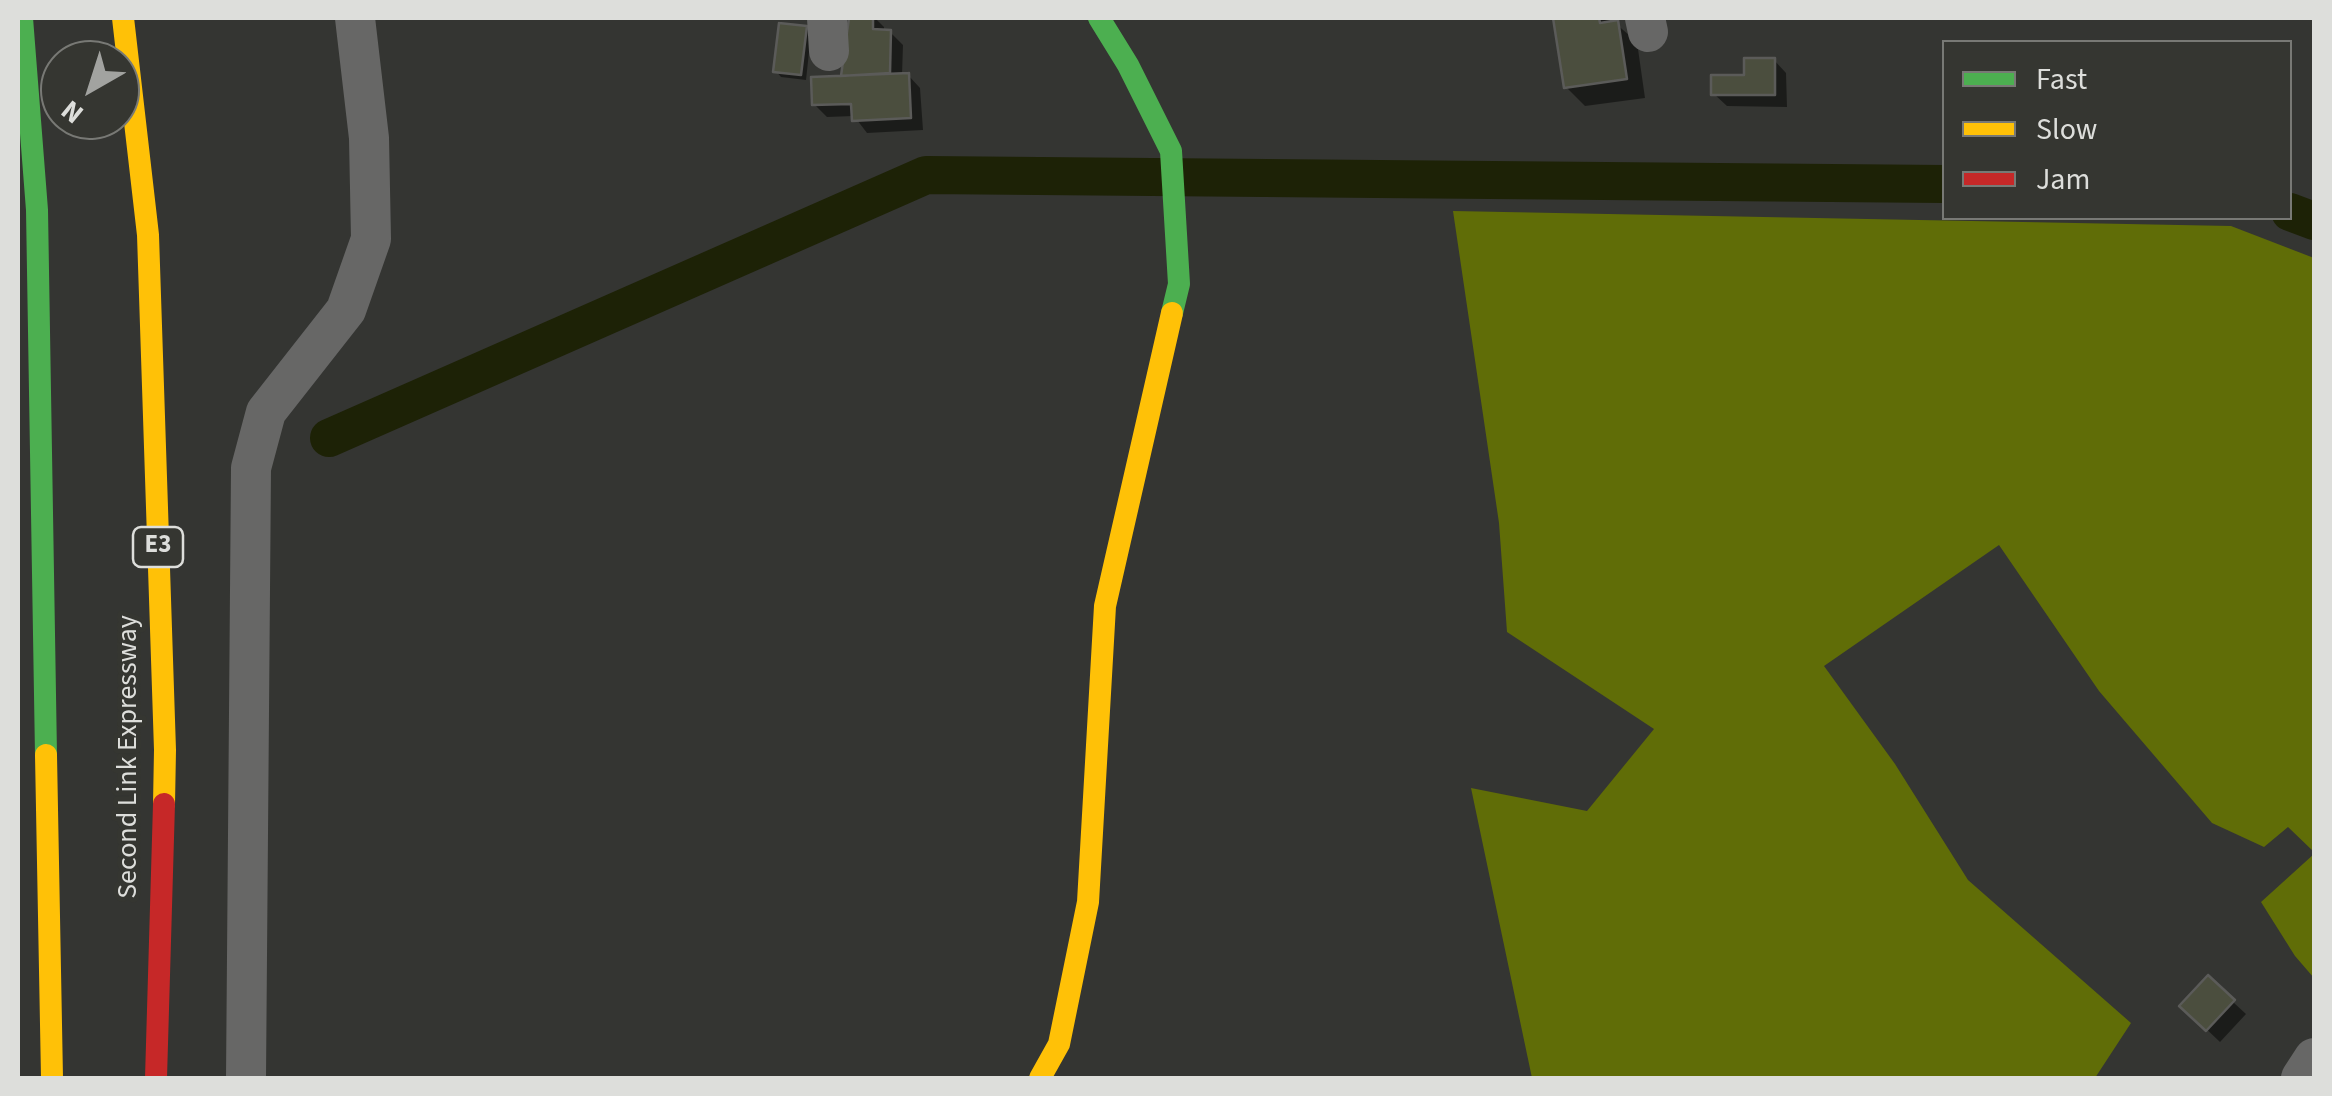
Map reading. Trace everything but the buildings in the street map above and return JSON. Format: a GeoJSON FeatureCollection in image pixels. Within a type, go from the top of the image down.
{"type":"FeatureCollection","features":[{"type":"Feature","properties":{"kind":"main road"},"geometry":{"type":"LineString","coordinates":[[22,18],[38,210],[52,1078]]}},
{"type":"Feature","properties":{"kind":"main road","name":"Second Link Expressway"},"geometry":{"type":"LineString","coordinates":[[123,18],[148,236],[164,750],[156,1078]]}},
{"type":"Feature","properties":{"kind":"main road"},"geometry":{"type":"LineString","coordinates":[[1040,1078],[1059,1044],[1088,902],[1104,606],[1179,284],[1172,151],[1100,18]]}},
{"type":"Feature","properties":{"kind":"street"},"geometry":{"type":"LineString","coordinates":[[246,1078],[251,468],[266,412],[346,310],[371,239],[370,138],[356,18]]}},
{"type":"Feature","properties":{"kind":"street"},"geometry":{"type":"LineString","coordinates":[[2300,1078],[2314,1058]]}},
{"type":"Feature","properties":{"kind":"green space"},"geometry":{"type":"Polygon","coordinates":[[[1453,211],[2231,226],[2314,258],[2314,852],[2288,827],[2264,847],[2212,823],[2099,691],[1999,545],[1824,666],[1895,764],[1968,880],[2131,1023],[2095,1078],[1532,1078],[1471,788],[1587,811],[1654,729],[1507,632],[1499,523],[1453,211]]]}},
{"type":"Feature","properties":{"kind":"green space"},"geometry":{"type":"Polygon","coordinates":[[[2314,854],[2314,978],[2295,956],[2261,902],[2314,854]]]}},
{"type":"Feature","properties":{"kind":"waterway"},"geometry":{"type":"LineString","coordinates":[[329,438],[926,175],[1942,184]]}},
{"type":"Feature","properties":{"kind":"waterway"},"geometry":{"type":"LineString","coordinates":[[2292,213],[2314,221]]}},
{"type":"Feature","properties":{"kind":"traffic: fast"},"geometry":{"type":"LineString","coordinates":[[22,18],[37,210],[46,755]]}},
{"type":"Feature","properties":{"kind":"traffic: fast"},"geometry":{"type":"LineString","coordinates":[[1099,18],[1128,65],[1171,151],[1179,284],[1172,313]]}},
{"type":"Feature","properties":{"kind":"traffic: slow"},"geometry":{"type":"LineString","coordinates":[[123,18],[148,235],[164,804]]}},
{"type":"Feature","properties":{"kind":"traffic: slow"},"geometry":{"type":"LineString","coordinates":[[1040,1078],[1059,1044],[1088,902],[1105,606],[1172,313]]}},
{"type":"Feature","properties":{"kind":"traffic: slow"},"geometry":{"type":"LineString","coordinates":[[46,755],[52,1078]]}},
{"type":"Feature","properties":{"kind":"traffic: jam"},"geometry":{"type":"LineString","coordinates":[[156,1078],[164,804]]}}]}
